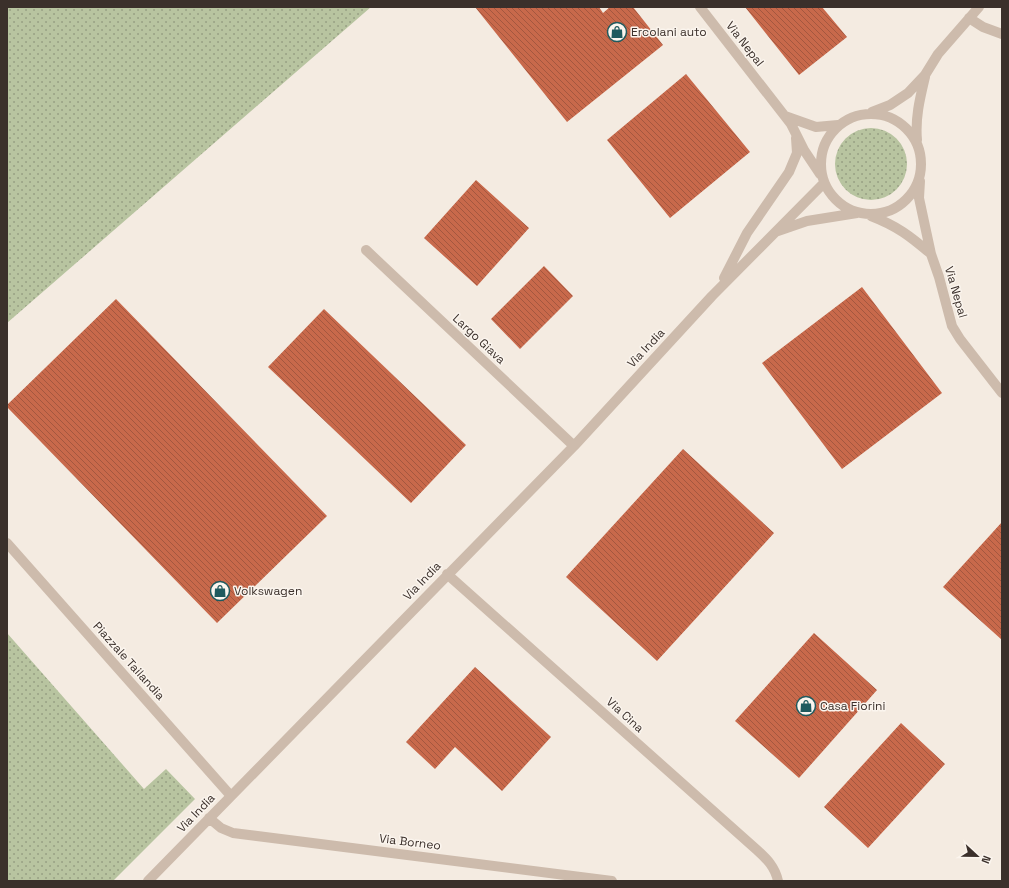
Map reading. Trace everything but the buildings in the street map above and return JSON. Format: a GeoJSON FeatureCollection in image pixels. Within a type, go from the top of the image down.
{"type":"FeatureCollection","features":[{"type":"Feature","properties":{"kind":"street","name":"Via Nepal"},"geometry":{"type":"LineString","coordinates":[[700,7],[785,116],[831,196],[843,206],[890,223],[910,236],[931,254]]}},
{"type":"Feature","properties":{"kind":"street"},"geometry":{"type":"LineString","coordinates":[[870,113],[890,105],[908,93],[925,75],[938,54],[979,7]]}},
{"type":"Feature","properties":{"kind":"street"},"geometry":{"type":"LineString","coordinates":[[969,18],[983,27],[1002,34]]}},
{"type":"Feature","properties":{"kind":"street"},"geometry":{"type":"LineString","coordinates":[[917,142],[917,111],[925,75]]}},
{"type":"Feature","properties":{"kind":"street","name":"Via Nepal"},"geometry":{"type":"LineString","coordinates":[[823,180],[820,163],[822,149],[828,136],[838,125],[853,116],[870,113],[884,115],[898,121],[909,130],[917,142],[921,159],[919,198],[931,254],[939,276],[952,326],[960,339],[1002,392]]}},
{"type":"Feature","properties":{"kind":"street","name":"Via Nepal"},"geometry":{"type":"LineString","coordinates":[[785,116],[816,127],[838,125]]}},
{"type":"Feature","properties":{"kind":"street","name":"Via India"},"geometry":{"type":"LineString","coordinates":[[712,296],[729,270],[747,233],[789,172],[797,153],[796,134]]}},
{"type":"Feature","properties":{"kind":"street","name":"Via Nepal"},"geometry":{"type":"LineString","coordinates":[[861,213],[879,214],[893,210],[905,201],[914,190],[920,176]]}},
{"type":"Feature","properties":{"kind":"street","name":"Via India"},"geometry":{"type":"LineString","coordinates":[[148,881],[574,446],[712,296],[748,258],[776,232],[823,180]]}},
{"type":"Feature","properties":{"kind":"street","name":"Via India"},"geometry":{"type":"LineString","coordinates":[[776,232],[807,221],[861,213]]}},
{"type":"Feature","properties":{"kind":"street","name":"Largo Giava"},"geometry":{"type":"LineString","coordinates":[[366,250],[574,446]]}},
{"type":"Feature","properties":{"kind":"street","name":"Piazzale Tailandia"},"geometry":{"type":"LineString","coordinates":[[7,543],[231,796]]}},
{"type":"Feature","properties":{"kind":"street","name":"Via Cina"},"geometry":{"type":"LineString","coordinates":[[447,574],[757,850],[776,872],[778,881]]}},
{"type":"Feature","properties":{"kind":"street","name":"Via Borneo"},"geometry":{"type":"LineString","coordinates":[[209,818],[221,828],[234,833],[612,881]]}},
{"type":"Feature","properties":{"kind":"green space"},"geometry":{"type":"Polygon","coordinates":[[[7,7],[371,7],[7,323],[7,7]]]}},
{"type":"Feature","properties":{"kind":"green space"},"geometry":{"type":"Polygon","coordinates":[[[871,128],[891,134],[901,144],[907,164],[901,184],[891,194],[871,200],[851,194],[841,184],[835,164],[841,144],[851,134],[871,128]]]}},
{"type":"Feature","properties":{"kind":"green space"},"geometry":{"type":"Polygon","coordinates":[[[7,633],[144,789],[166,769],[195,799],[113,881],[7,881],[7,633]]]}},
{"type":"Feature","properties":{"kind":"place","name":"Ercolani auto"},"geometry":{"type":"Point","coordinates":[617,32]}},
{"type":"Feature","properties":{"kind":"place","name":"Volkswagen"},"geometry":{"type":"Point","coordinates":[220,591]}},
{"type":"Feature","properties":{"kind":"place","name":"Casa Fiorini"},"geometry":{"type":"Point","coordinates":[806,706]}}]}
